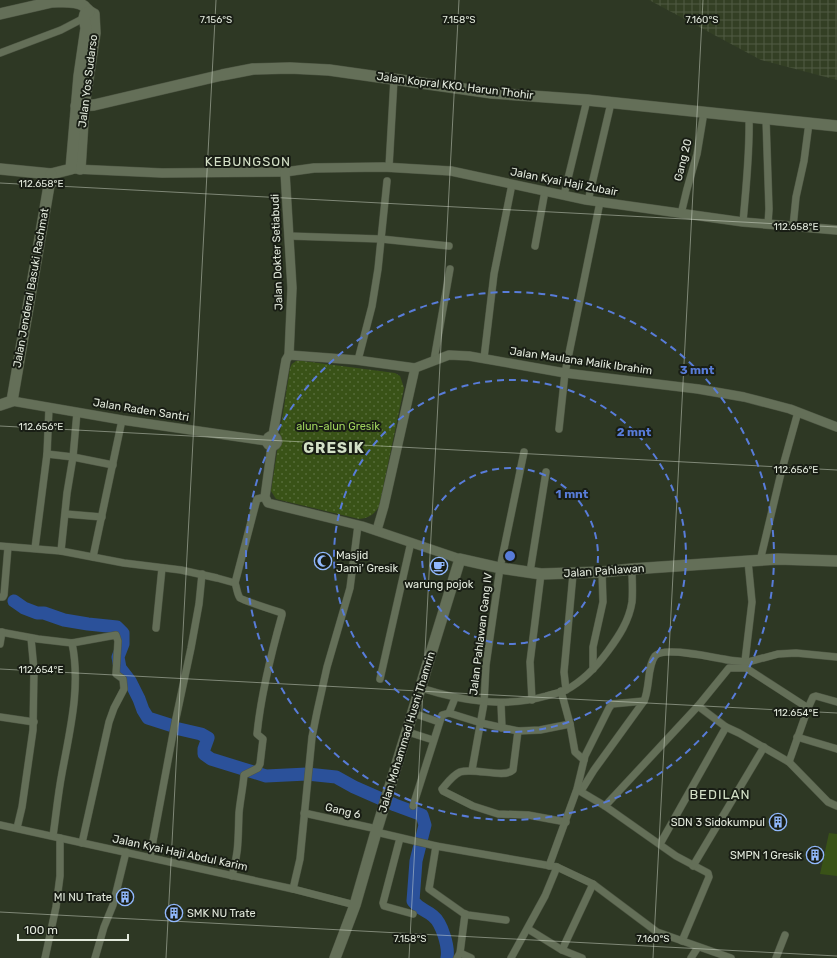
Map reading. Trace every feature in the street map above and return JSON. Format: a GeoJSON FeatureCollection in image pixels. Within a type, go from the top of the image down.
{"type":"FeatureCollection","features":[{"type":"Feature","properties":{"kind":"main road"},"geometry":{"type":"LineString","coordinates":[[0,14],[52,2],[74,2],[83,6],[86,15]]}},
{"type":"Feature","properties":{"kind":"main road","name":"Jalan Yos Sudarso"},"geometry":{"type":"LineString","coordinates":[[75,169],[86,15]]}},
{"type":"Feature","properties":{"kind":"main road","name":"Jalan Kopral KKO. Harun Thohir"},"geometry":{"type":"LineString","coordinates":[[80,106],[94,105],[222,74],[253,69],[290,68],[329,70],[492,93],[587,100],[837,126]]}},
{"type":"Feature","properties":{"kind":"main road"},"geometry":{"type":"LineString","coordinates":[[0,169],[51,174],[75,169]]}},
{"type":"Feature","properties":{"kind":"main road","name":"Jalan Jenderal Basuki Rachmat"},"geometry":{"type":"LineString","coordinates":[[12,401],[51,174]]}},
{"type":"Feature","properties":{"kind":"main road"},"geometry":{"type":"LineString","coordinates":[[0,405],[12,401]]}},
{"type":"Feature","properties":{"kind":"main road","name":"Jalan Pahlawan"},"geometry":{"type":"LineString","coordinates":[[460,559],[500,568],[536,573],[573,574],[778,559],[837,561]]}},
{"type":"Feature","properties":{"kind":"main road","name":"Jalan Mohammad Husni Thamrin"},"geometry":{"type":"LineString","coordinates":[[335,958],[355,905],[460,559]]}},
{"type":"Feature","properties":{"kind":"street"},"geometry":{"type":"LineString","coordinates":[[0,53],[61,30],[86,15]]}},
{"type":"Feature","properties":{"kind":"street"},"geometry":{"type":"LineString","coordinates":[[389,167],[394,79]]}},
{"type":"Feature","properties":{"kind":"street"},"geometry":{"type":"LineString","coordinates":[[564,195],[587,100]]}},
{"type":"Feature","properties":{"kind":"street"},"geometry":{"type":"LineString","coordinates":[[588,201],[611,103]]}},
{"type":"Feature","properties":{"kind":"street","name":"Gang 20"},"geometry":{"type":"LineString","coordinates":[[681,214],[686,189],[697,154],[704,112]]}},
{"type":"Feature","properties":{"kind":"street"},"geometry":{"type":"LineString","coordinates":[[743,222],[750,138],[749,117]]}},
{"type":"Feature","properties":{"kind":"street"},"geometry":{"type":"LineString","coordinates":[[766,119],[769,209],[768,224]]}},
{"type":"Feature","properties":{"kind":"street"},"geometry":{"type":"LineString","coordinates":[[793,227],[796,197],[804,161],[809,123]]}},
{"type":"Feature","properties":{"kind":"street","name":"Jalan Kyai Haji Zubair"},"geometry":{"type":"LineString","coordinates":[[75,169],[162,173],[286,172],[314,168],[389,167],[458,172],[588,201],[743,222],[837,230]]}},
{"type":"Feature","properties":{"kind":"street","name":"Jalan Dokter Setiabudi"},"geometry":{"type":"LineString","coordinates":[[265,497],[270,441],[286,360],[289,355],[292,288],[286,172]]}},
{"type":"Feature","properties":{"kind":"street"},"geometry":{"type":"LineString","coordinates":[[358,360],[372,306],[378,269],[387,181]]}},
{"type":"Feature","properties":{"kind":"street"},"geometry":{"type":"LineString","coordinates":[[484,358],[494,274],[512,184]]}},
{"type":"Feature","properties":{"kind":"street"},"geometry":{"type":"LineString","coordinates":[[534,246],[545,191]]}},
{"type":"Feature","properties":{"kind":"street"},"geometry":{"type":"LineString","coordinates":[[559,429],[564,372],[600,202]]}},
{"type":"Feature","properties":{"kind":"street"},"geometry":{"type":"LineString","coordinates":[[289,236],[381,239],[449,246]]}},
{"type":"Feature","properties":{"kind":"street"},"geometry":{"type":"LineString","coordinates":[[434,360],[450,269]]}},
{"type":"Feature","properties":{"kind":"street"},"geometry":{"type":"LineString","coordinates":[[289,355],[358,360],[415,368],[384,506],[377,530]]}},
{"type":"Feature","properties":{"kind":"street","name":"Jalan Maulana Malik Ibrahim"},"geometry":{"type":"LineString","coordinates":[[415,368],[449,355],[484,358],[564,372],[744,396],[798,412],[837,427]]}},
{"type":"Feature","properties":{"kind":"street","name":"Jalan Raden Santri"},"geometry":{"type":"LineString","coordinates":[[12,401],[122,420],[270,441]]}},
{"type":"Feature","properties":{"kind":"street"},"geometry":{"type":"LineString","coordinates":[[35,548],[47,454],[49,408]]}},
{"type":"Feature","properties":{"kind":"street"},"geometry":{"type":"LineString","coordinates":[[61,551],[77,412]]}},
{"type":"Feature","properties":{"kind":"street"},"geometry":{"type":"LineString","coordinates":[[760,561],[780,473],[798,412]]}},
{"type":"Feature","properties":{"kind":"street"},"geometry":{"type":"LineString","coordinates":[[93,557],[122,420]]}},
{"type":"Feature","properties":{"kind":"street","name":"Jalan Pahlawan Gang IV"},"geometry":{"type":"LineString","coordinates":[[472,770],[484,703],[486,665],[500,568],[524,452]]}},
{"type":"Feature","properties":{"kind":"street"},"geometry":{"type":"LineString","coordinates":[[47,454],[73,457],[113,465]]}},
{"type":"Feature","properties":{"kind":"street"},"geometry":{"type":"LineString","coordinates":[[532,700],[530,662],[536,573],[546,472]]}},
{"type":"Feature","properties":{"kind":"street"},"geometry":{"type":"LineString","coordinates":[[232,876],[239,844],[240,813],[245,774],[258,768],[260,764],[263,739],[257,734],[259,714],[272,648],[282,615],[282,613],[263,605],[242,600],[235,583],[257,499],[265,497]]}},
{"type":"Feature","properties":{"kind":"street","name":"Jalan Pahlawan"},"geometry":{"type":"LineString","coordinates":[[265,497],[271,504],[377,530],[460,559]]}},
{"type":"Feature","properties":{"kind":"street"},"geometry":{"type":"LineString","coordinates":[[66,514],[102,517]]}},
{"type":"Feature","properties":{"kind":"street"},"geometry":{"type":"LineString","coordinates":[[293,889],[300,859],[304,813],[317,712],[350,588],[358,525]]}},
{"type":"Feature","properties":{"kind":"street"},"geometry":{"type":"LineString","coordinates":[[380,679],[411,542]]}},
{"type":"Feature","properties":{"kind":"street"},"geometry":{"type":"LineString","coordinates":[[0,546],[61,551],[124,563],[202,574],[235,583]]}},
{"type":"Feature","properties":{"kind":"street"},"geometry":{"type":"LineString","coordinates":[[0,597],[4,594],[8,547]]}},
{"type":"Feature","properties":{"kind":"street"},"geometry":{"type":"LineString","coordinates":[[746,664],[752,602],[748,562]]}},
{"type":"Feature","properties":{"kind":"street"},"geometry":{"type":"LineString","coordinates":[[156,628],[162,568]]}},
{"type":"Feature","properties":{"kind":"street"},"geometry":{"type":"LineString","coordinates":[[421,688],[455,698],[484,703],[532,700],[563,691],[593,669],[623,630],[632,604],[632,569]]}},
{"type":"Feature","properties":{"kind":"street"},"geometry":{"type":"LineString","coordinates":[[593,669],[593,647],[603,602],[602,572]]}},
{"type":"Feature","properties":{"kind":"street"},"geometry":{"type":"LineString","coordinates":[[150,858],[199,604],[202,574]]}},
{"type":"Feature","properties":{"kind":"street"},"geometry":{"type":"LineString","coordinates":[[573,574],[563,691],[575,752],[584,760]]}},
{"type":"Feature","properties":{"kind":"street"},"geometry":{"type":"LineString","coordinates":[[0,644],[1,632],[31,638],[72,643],[116,635],[118,641],[116,674],[123,679],[124,689],[114,708],[110,722],[82,843]]}},
{"type":"Feature","properties":{"kind":"street"},"geometry":{"type":"LineString","coordinates":[[17,828],[22,807],[34,722],[34,670],[31,638]]}},
{"type":"Feature","properties":{"kind":"street"},"geometry":{"type":"LineString","coordinates":[[45,958],[56,907],[60,876],[57,837],[62,773],[74,712],[75,672],[72,643]]}},
{"type":"Feature","properties":{"kind":"street"},"geometry":{"type":"LineString","coordinates":[[579,790],[644,701],[647,693],[651,664],[655,656],[660,652],[690,653],[746,664],[808,708]]}},
{"type":"Feature","properties":{"kind":"street"},"geometry":{"type":"LineString","coordinates":[[605,806],[698,706],[729,668],[778,654],[796,653],[837,657]]}},
{"type":"Feature","properties":{"kind":"street"},"geometry":{"type":"LineString","coordinates":[[789,762],[797,737],[814,696],[837,702]]}},
{"type":"Feature","properties":{"kind":"street"},"geometry":{"type":"LineString","coordinates":[[449,713],[455,698]]}},
{"type":"Feature","properties":{"kind":"street"},"geometry":{"type":"LineString","coordinates":[[511,958],[545,896],[566,822],[579,790],[585,756],[610,706],[612,704],[644,701]]}},
{"type":"Feature","properties":{"kind":"street"},"geometry":{"type":"LineString","coordinates":[[502,703],[502,728]]}},
{"type":"Feature","properties":{"kind":"street"},"geometry":{"type":"LineString","coordinates":[[698,706],[726,727],[789,762],[828,802],[837,806]]}},
{"type":"Feature","properties":{"kind":"street"},"geometry":{"type":"LineString","coordinates":[[413,806],[442,715],[449,713],[481,723],[518,731],[540,730],[570,724]]}},
{"type":"Feature","properties":{"kind":"street"},"geometry":{"type":"LineString","coordinates":[[413,714],[439,722]]}},
{"type":"Feature","properties":{"kind":"street"},"geometry":{"type":"LineString","coordinates":[[0,717],[34,722]]}},
{"type":"Feature","properties":{"kind":"street"},"geometry":{"type":"LineString","coordinates":[[660,844],[726,727]]}},
{"type":"Feature","properties":{"kind":"street"},"geometry":{"type":"LineString","coordinates":[[518,731],[513,770],[511,772],[505,773],[472,770],[461,772],[451,778],[442,789],[443,791],[473,806],[498,814],[528,815],[566,822]]}},
{"type":"Feature","properties":{"kind":"street"},"geometry":{"type":"LineString","coordinates":[[408,732],[433,740]]}},
{"type":"Feature","properties":{"kind":"street"},"geometry":{"type":"LineString","coordinates":[[797,737],[837,749]]}},
{"type":"Feature","properties":{"kind":"street"},"geometry":{"type":"LineString","coordinates":[[693,866],[764,747]]}},
{"type":"Feature","properties":{"kind":"street"},"geometry":{"type":"LineString","coordinates":[[579,790],[605,806],[676,856],[708,873],[709,877],[682,940]]}},
{"type":"Feature","properties":{"kind":"street","name":"Gang 6"},"geometry":{"type":"LineString","coordinates":[[304,813],[377,830],[421,843],[553,866],[593,884],[657,932],[731,958]]}},
{"type":"Feature","properties":{"kind":"street","name":"Jalan Kyai Haji Abdul Karim"},"geometry":{"type":"LineString","coordinates":[[0,825],[293,889],[355,905]]}},
{"type":"Feature","properties":{"kind":"street"},"geometry":{"type":"LineString","coordinates":[[400,838],[383,902],[384,906],[413,914]]}},
{"type":"Feature","properties":{"kind":"street"},"geometry":{"type":"LineString","coordinates":[[436,846],[429,889],[464,914],[506,920]]}},
{"type":"Feature","properties":{"kind":"street"},"geometry":{"type":"LineString","coordinates":[[95,958],[104,928],[114,905],[126,852]]}},
{"type":"Feature","properties":{"kind":"street"},"geometry":{"type":"LineString","coordinates":[[562,950],[593,884]]}},
{"type":"Feature","properties":{"kind":"street"},"geometry":{"type":"LineString","coordinates":[[464,914],[459,955],[471,958]]}},
{"type":"Feature","properties":{"kind":"street"},"geometry":{"type":"LineString","coordinates":[[528,929],[562,950],[582,958]]}},
{"type":"Feature","properties":{"kind":"street"},"geometry":{"type":"LineString","coordinates":[[776,958],[785,935]]}},
{"type":"Feature","properties":{"kind":"street"},"geometry":{"type":"LineString","coordinates":[[691,958],[698,947]]}},
{"type":"Feature","properties":{"kind":"shaded area"},"geometry":{"type":"Polygon","coordinates":[[[649,0],[837,0],[837,80],[761,60],[649,0]]]}},
{"type":"Feature","properties":{"kind":"green space","name":"alun-alun Gresik"},"geometry":{"type":"Polygon","coordinates":[[[296,361],[395,373],[400,376],[404,388],[379,507],[373,514],[366,518],[359,519],[276,499],[271,491],[290,368],[296,361]]]}},
{"type":"Feature","properties":{"kind":"green space"},"geometry":{"type":"Polygon","coordinates":[[[829,833],[837,834],[837,876],[820,874],[829,833]]]}},
{"type":"Feature","properties":{"kind":"waterway"},"geometry":{"type":"LineString","coordinates":[[14,601],[24,608],[37,613],[44,613],[64,620],[117,627],[123,633],[123,644],[118,657],[120,668],[130,681],[148,718],[175,728],[201,734],[208,738],[204,749],[204,754],[211,759],[266,776],[307,774],[336,777],[354,787],[422,815],[425,825],[416,861],[413,901],[433,916],[442,929],[446,942],[447,958]]}},
{"type":"Feature","properties":{"kind":"place","name":"Masjid Jami' Gresik"},"geometry":{"type":"Point","coordinates":[323,561]}},
{"type":"Feature","properties":{"kind":"place","name":"warung pojok"},"geometry":{"type":"Point","coordinates":[439,566]}},
{"type":"Feature","properties":{"kind":"place","name":"SDN 3 Sidokumpul"},"geometry":{"type":"Point","coordinates":[778,822]}},
{"type":"Feature","properties":{"kind":"place","name":"SMPN 1 Gresik"},"geometry":{"type":"Point","coordinates":[815,855]}},
{"type":"Feature","properties":{"kind":"place","name":"MI NU Trate"},"geometry":{"type":"Point","coordinates":[125,897]}},
{"type":"Feature","properties":{"kind":"place","name":"SMK NU Trate"},"geometry":{"type":"Point","coordinates":[174,913]}},
{"type":"Feature","properties":{"kind":"district","name":"KEBUNGSON"},"geometry":{"type":"Point","coordinates":[248,161]}},
{"type":"Feature","properties":{"kind":"district","name":"GRESIK"},"geometry":{"type":"Point","coordinates":[334,448]}},
{"type":"Feature","properties":{"kind":"district","name":"BEDILAN"},"geometry":{"type":"Point","coordinates":[720,794]}}]}
